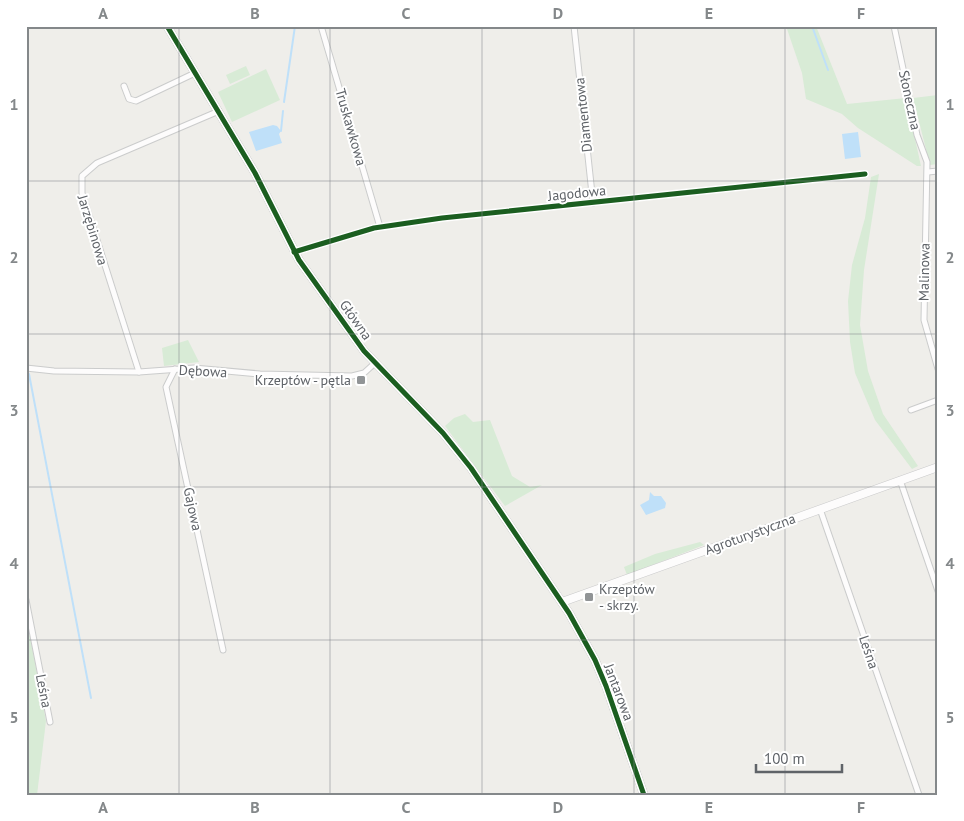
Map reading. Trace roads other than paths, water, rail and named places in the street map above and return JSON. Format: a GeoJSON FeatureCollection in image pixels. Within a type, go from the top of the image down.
{"type":"FeatureCollection","features":[{"type":"Feature","properties":{"kind":"street","name":"Główna"},"geometry":{"type":"LineString","coordinates":[[167,26],[255,172],[294,252],[375,363],[455,447],[562,602]]}},
{"type":"Feature","properties":{"kind":"street","name":"Truskawkowa"},"geometry":{"type":"LineString","coordinates":[[322,26],[380,227]]}},
{"type":"Feature","properties":{"kind":"street","name":"Diamentowa"},"geometry":{"type":"LineString","coordinates":[[574,26],[593,203]]}},
{"type":"Feature","properties":{"kind":"street","name":"Słoneczna"},"geometry":{"type":"LineString","coordinates":[[894,26],[917,135],[927,162],[928,172]]}},
{"type":"Feature","properties":{"kind":"street"},"geometry":{"type":"LineString","coordinates":[[124,86],[129,99],[136,101],[195,72]]}},
{"type":"Feature","properties":{"kind":"street","name":"Jarzębinowa"},"geometry":{"type":"LineString","coordinates":[[139,372],[82,193],[82,176],[97,163],[218,111]]}},
{"type":"Feature","properties":{"kind":"street"},"geometry":{"type":"LineString","coordinates":[[928,172],[938,171]]}},
{"type":"Feature","properties":{"kind":"street","name":"Malinowa"},"geometry":{"type":"LineString","coordinates":[[928,172],[924,320],[938,369]]}},
{"type":"Feature","properties":{"kind":"street","name":"Jagodowa"},"geometry":{"type":"LineString","coordinates":[[294,252],[380,227],[442,218],[864,174]]}},
{"type":"Feature","properties":{"kind":"street","name":"Dębowa"},"geometry":{"type":"LineString","coordinates":[[26,368],[54,371],[139,372],[194,368],[260,374],[352,376],[364,373],[375,363]]}},
{"type":"Feature","properties":{"kind":"street","name":"Gajowa"},"geometry":{"type":"LineString","coordinates":[[175,369],[166,386],[223,650]]}},
{"type":"Feature","properties":{"kind":"street"},"geometry":{"type":"LineString","coordinates":[[910,410],[938,400]]}},
{"type":"Feature","properties":{"kind":"street","name":"Agroturystyczna"},"geometry":{"type":"LineString","coordinates":[[562,602],[938,466]]}},
{"type":"Feature","properties":{"kind":"street"},"geometry":{"type":"LineString","coordinates":[[900,480],[938,591]]}},
{"type":"Feature","properties":{"kind":"street","name":"Leśna"},"geometry":{"type":"LineString","coordinates":[[820,509],[919,795]]}},
{"type":"Feature","properties":{"kind":"street","name":"Leśna"},"geometry":{"type":"LineString","coordinates":[[26,600],[50,722]]}},
{"type":"Feature","properties":{"kind":"street","name":"Jantarowa"},"geometry":{"type":"LineString","coordinates":[[562,602],[595,660],[644,795]]}},
{"type":"Feature","properties":{"kind":"water"},"geometry":{"type":"Polygon","coordinates":[[[273,125],[277,126],[281,131],[279,134],[282,143],[256,151],[249,132],[273,125]]]}},
{"type":"Feature","properties":{"kind":"water"},"geometry":{"type":"Polygon","coordinates":[[[858,132],[861,157],[845,159],[842,134],[858,132]]]}},
{"type":"Feature","properties":{"kind":"water"},"geometry":{"type":"Polygon","coordinates":[[[650,492],[654,496],[661,496],[666,503],[665,508],[646,515],[640,505],[649,500],[650,492]]]}},
{"type":"Feature","properties":{"kind":"waterway"},"geometry":{"type":"LineString","coordinates":[[284,102],[295,26]]}},
{"type":"Feature","properties":{"kind":"waterway"},"geometry":{"type":"LineString","coordinates":[[812,26],[828,70]]}},
{"type":"Feature","properties":{"kind":"waterway"},"geometry":{"type":"LineString","coordinates":[[281,131],[283,111]]}},
{"type":"Feature","properties":{"kind":"waterway"},"geometry":{"type":"LineString","coordinates":[[26,355],[28,366]]}},
{"type":"Feature","properties":{"kind":"waterway"},"geometry":{"type":"LineString","coordinates":[[29,374],[91,698]]}},
{"type":"Feature","properties":{"kind":"place","name":"Krzeptów - pętla"},"geometry":{"type":"Point","coordinates":[361,380]}},
{"type":"Feature","properties":{"kind":"place","name":"Krzeptów - skrzy."},"geometry":{"type":"Point","coordinates":[589,597]}}]}
